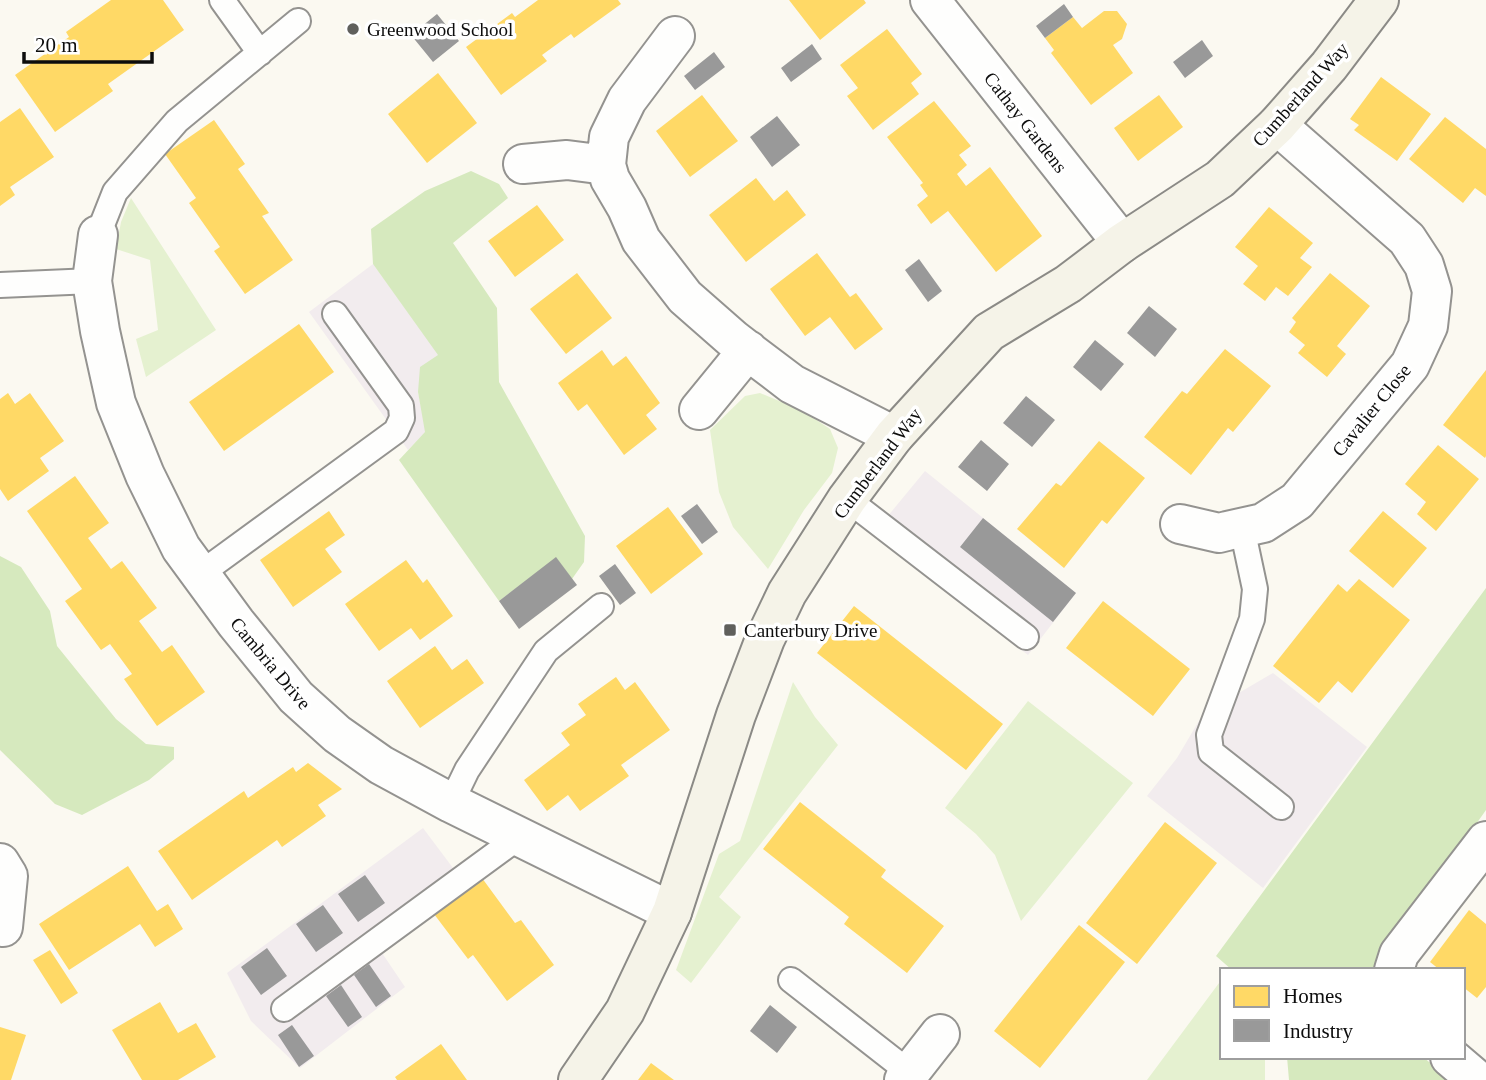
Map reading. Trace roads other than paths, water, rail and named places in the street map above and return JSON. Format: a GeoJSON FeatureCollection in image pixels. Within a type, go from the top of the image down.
{"type":"FeatureCollection","features":[{"type":"Feature","properties":{"kind":"street","name":"Cathay Gardens"},"geometry":{"type":"LineString","coordinates":[[930,0],[1122,243]]}},
{"type":"Feature","properties":{"kind":"street","name":"Cumberland Way"},"geometry":{"type":"LineString","coordinates":[[578,1080],[625,1011],[671,912],[736,715],[765,639],[787,593],[847,499],[894,436],[989,332],[1068,284],[1122,243],[1220,179],[1277,124],[1329,66],[1378,0]]}},
{"type":"Feature","properties":{"kind":"street"},"geometry":{"type":"LineString","coordinates":[[676,36],[627,100],[609,137],[606,165],[610,179],[627,208],[640,240],[685,297],[792,384],[894,436]]}},
{"type":"Feature","properties":{"kind":"street","name":"Cavalier Close"},"geometry":{"type":"LineString","coordinates":[[1180,524],[1219,533],[1263,523],[1297,501],[1410,365],[1428,327],[1432,291],[1424,265],[1407,239],[1277,124]]}},
{"type":"Feature","properties":{"kind":"street"},"geometry":{"type":"LineString","coordinates":[[523,164],[567,160],[606,165]]}},
{"type":"Feature","properties":{"kind":"street","name":"Cambria Drive"},"geometry":{"type":"LineString","coordinates":[[98,235],[93,281],[100,331],[116,403],[145,475],[181,548],[236,623],[296,697],[337,734],[381,765],[451,803],[671,912]]}},
{"type":"Feature","properties":{"kind":"street"},"geometry":{"type":"LineString","coordinates":[[699,410],[748,350]]}},
{"type":"Feature","properties":{"kind":"street"},"geometry":{"type":"LineString","coordinates":[[1395,968],[1399,954],[1486,841]]}},
{"type":"Feature","properties":{"kind":"street"},"geometry":{"type":"LineString","coordinates":[[0,863],[8,876],[3,927]]}},
{"type":"Feature","properties":{"kind":"street"},"geometry":{"type":"LineString","coordinates":[[908,1077],[940,1034]]}},
{"type":"Feature","properties":{"kind":"street"},"geometry":{"type":"LineString","coordinates":[[1452,1059],[1477,1080]]}},
{"type":"Feature","properties":{"kind":"lane"},"geometry":{"type":"LineString","coordinates":[[222,0],[260,53]]}},
{"type":"Feature","properties":{"kind":"lane"},"geometry":{"type":"LineString","coordinates":[[98,235],[115,192],[177,121],[298,21]]}},
{"type":"Feature","properties":{"kind":"lane"},"geometry":{"type":"LineString","coordinates":[[0,285],[93,281]]}},
{"type":"Feature","properties":{"kind":"lane"},"geometry":{"type":"LineString","coordinates":[[200,574],[396,431],[402,418],[401,406],[335,314]]}},
{"type":"Feature","properties":{"kind":"lane"},"geometry":{"type":"LineString","coordinates":[[847,499],[1026,637]]}},
{"type":"Feature","properties":{"kind":"lane"},"geometry":{"type":"LineString","coordinates":[[1242,528],[1255,589],[1252,619],[1209,735],[1211,752],[1281,807]]}},
{"type":"Feature","properties":{"kind":"lane"},"geometry":{"type":"LineString","coordinates":[[451,803],[467,770],[546,650],[601,606]]}},
{"type":"Feature","properties":{"kind":"lane"},"geometry":{"type":"LineString","coordinates":[[284,1009],[520,836]]}},
{"type":"Feature","properties":{"kind":"lane"},"geometry":{"type":"LineString","coordinates":[[791,980],[908,1077]]}},
{"type":"Feature","properties":{"kind":"place","name":"Greenwood School"},"geometry":{"type":"Point","coordinates":[353,29]}},
{"type":"Feature","properties":{"kind":"place","name":"Canterbury Drive"},"geometry":{"type":"Point","coordinates":[730,630]}}]}
